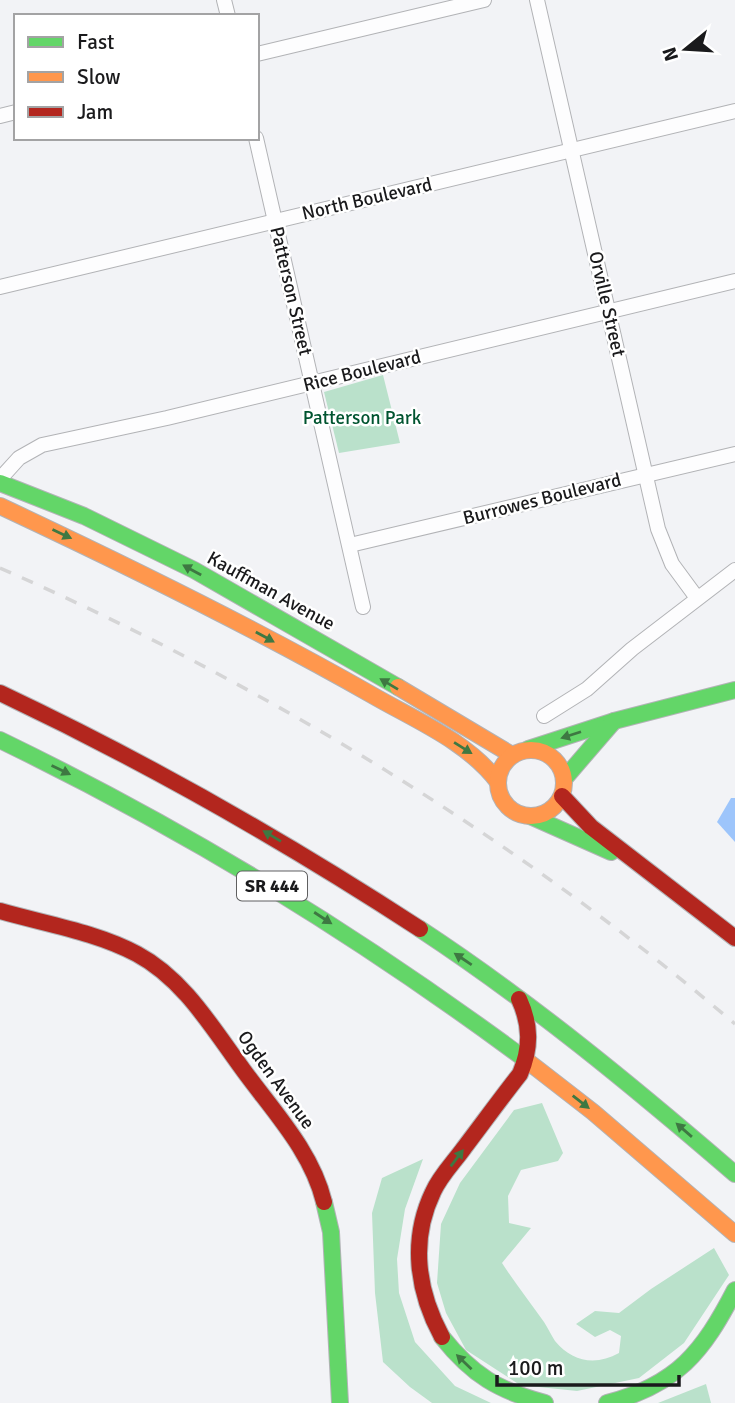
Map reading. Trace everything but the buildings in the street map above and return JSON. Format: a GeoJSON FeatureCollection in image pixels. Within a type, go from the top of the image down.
{"type":"FeatureCollection","features":[{"type":"Feature","properties":{"kind":"main road","name":"Kauffman Avenue"},"geometry":{"type":"LineString","coordinates":[[0,481],[83,516],[166,556],[288,623],[512,755]]}},
{"type":"Feature","properties":{"kind":"main road"},"geometry":{"type":"LineString","coordinates":[[0,506],[111,557],[261,634],[472,753],[498,782],[505,803],[516,813],[530,816],[635,862]]}},
{"type":"Feature","properties":{"kind":"main road"},"geometry":{"type":"LineString","coordinates":[[498,782],[501,768],[512,755],[614,721],[735,690]]}},
{"type":"Feature","properties":{"kind":"main road","name":"SR 444"},"geometry":{"type":"LineString","coordinates":[[0,693],[99,740],[205,796],[321,864],[486,974],[659,1108],[735,1174]]}},
{"type":"Feature","properties":{"kind":"main road"},"geometry":{"type":"LineString","coordinates":[[564,779],[614,721]]}},
{"type":"Feature","properties":{"kind":"main road","name":"SR 444"},"geometry":{"type":"LineString","coordinates":[[0,740],[95,787],[252,874],[427,986],[593,1112],[735,1234]]}},
{"type":"Feature","properties":{"kind":"main road"},"geometry":{"type":"LineString","coordinates":[[528,749],[552,757],[564,779],[562,796],[552,809],[538,816],[530,816]]}},
{"type":"Feature","properties":{"kind":"main road"},"geometry":{"type":"LineString","coordinates":[[562,796],[591,827],[735,938]]}},
{"type":"Feature","properties":{"kind":"main road","name":"Ogden Avenue"},"geometry":{"type":"LineString","coordinates":[[0,911],[114,943],[162,970],[191,999],[293,1137],[320,1187],[331,1232],[340,1403]]}},
{"type":"Feature","properties":{"kind":"main road"},"geometry":{"type":"LineString","coordinates":[[519,999],[530,1029],[526,1060],[520,1074],[433,1191],[421,1227],[419,1272],[429,1313],[447,1346],[478,1375],[501,1389],[545,1403]]}},
{"type":"Feature","properties":{"kind":"main road"},"geometry":{"type":"LineString","coordinates":[[607,1403],[637,1395],[677,1372],[707,1341],[735,1290]]}},
{"type":"Feature","properties":{"kind":"street"},"geometry":{"type":"LineString","coordinates":[[259,54],[484,0]]}},
{"type":"Feature","properties":{"kind":"street","name":"Orville Street"},"geometry":{"type":"LineString","coordinates":[[537,0],[665,550],[678,574],[697,598]]}},
{"type":"Feature","properties":{"kind":"street","name":"North Boulevard"},"geometry":{"type":"LineString","coordinates":[[0,287],[735,111]]}},
{"type":"Feature","properties":{"kind":"street","name":"Patterson Street"},"geometry":{"type":"LineString","coordinates":[[256,140],[363,607]]}},
{"type":"Feature","properties":{"kind":"street","name":"Rice Boulevard"},"geometry":{"type":"LineString","coordinates":[[0,481],[19,458],[42,444],[167,418],[735,281]]}},
{"type":"Feature","properties":{"kind":"street","name":"Burrowes Boulevard"},"geometry":{"type":"LineString","coordinates":[[350,545],[735,454]]}},
{"type":"Feature","properties":{"kind":"street"},"geometry":{"type":"LineString","coordinates":[[544,716],[587,689],[632,649],[735,570]]}},
{"type":"Feature","properties":{"kind":"green space","name":"Patterson Park"},"geometry":{"type":"Polygon","coordinates":[[[383,375],[400,443],[339,453],[324,392],[383,375]]]}},
{"type":"Feature","properties":{"kind":"green space"},"geometry":{"type":"Polygon","coordinates":[[[542,1103],[563,1153],[558,1161],[521,1170],[508,1196],[509,1223],[531,1228],[502,1263],[562,1348],[585,1360],[602,1360],[619,1353],[621,1336],[610,1330],[595,1337],[576,1324],[595,1311],[619,1313],[714,1248],[729,1275],[684,1343],[639,1378],[577,1391],[520,1385],[466,1350],[446,1313],[437,1283],[441,1224],[460,1183],[514,1110],[542,1103]]]}},
{"type":"Feature","properties":{"kind":"green space"},"geometry":{"type":"Polygon","coordinates":[[[423,1159],[405,1209],[397,1259],[399,1293],[415,1342],[455,1386],[491,1403],[432,1403],[383,1362],[375,1293],[372,1213],[382,1178],[423,1159]]]}},
{"type":"Feature","properties":{"kind":"green space"},"geometry":{"type":"Polygon","coordinates":[[[706,1384],[711,1403],[658,1403],[706,1384]]]}},
{"type":"Feature","properties":{"kind":"water"},"geometry":{"type":"Polygon","coordinates":[[[731,798],[735,798],[735,842],[717,822],[731,798]]]}},
{"type":"Feature","properties":{"kind":"railway"},"geometry":{"type":"LineString","coordinates":[[0,568],[195,662],[384,769],[564,890],[651,955],[735,1024]]}},
{"type":"Feature","properties":{"kind":"traffic: fast"},"geometry":{"type":"LineString","coordinates":[[0,483],[84,516],[194,570],[398,687]]}},
{"type":"Feature","properties":{"kind":"traffic: fast"},"geometry":{"type":"LineString","coordinates":[[528,749],[614,721],[735,690]]}},
{"type":"Feature","properties":{"kind":"traffic: fast"},"geometry":{"type":"LineString","coordinates":[[564,779],[614,721]]}},
{"type":"Feature","properties":{"kind":"traffic: fast"},"geometry":{"type":"LineString","coordinates":[[0,740],[139,811],[271,888],[399,970],[526,1060]]}},
{"type":"Feature","properties":{"kind":"traffic: fast"},"geometry":{"type":"LineString","coordinates":[[530,816],[611,852]]}},
{"type":"Feature","properties":{"kind":"traffic: fast"},"geometry":{"type":"LineString","coordinates":[[420,929],[581,1046],[735,1174]]}},
{"type":"Feature","properties":{"kind":"traffic: fast"},"geometry":{"type":"LineString","coordinates":[[324,1202],[331,1232],[340,1403]]}},
{"type":"Feature","properties":{"kind":"traffic: fast"},"geometry":{"type":"LineString","coordinates":[[607,1403],[652,1386],[685,1363],[711,1331],[735,1290]]}},
{"type":"Feature","properties":{"kind":"traffic: fast"},"geometry":{"type":"LineString","coordinates":[[442,1337],[464,1362],[488,1380],[514,1393],[545,1403]]}},
{"type":"Feature","properties":{"kind":"traffic: slow"},"geometry":{"type":"LineString","coordinates":[[0,506],[234,620],[326,669],[456,743],[498,782]]}},
{"type":"Feature","properties":{"kind":"traffic: slow"},"geometry":{"type":"LineString","coordinates":[[398,687],[512,755]]}},
{"type":"Feature","properties":{"kind":"traffic: slow"},"geometry":{"type":"LineString","coordinates":[[537,750],[555,759],[562,770],[564,783],[562,796],[555,807],[544,814],[525,816],[507,807],[500,796],[498,777],[507,759],[518,752],[537,750]]}},
{"type":"Feature","properties":{"kind":"traffic: slow"},"geometry":{"type":"LineString","coordinates":[[526,1060],[593,1112],[735,1234]]}},
{"type":"Feature","properties":{"kind":"traffic: jam"},"geometry":{"type":"LineString","coordinates":[[0,693],[214,804],[420,929]]}},
{"type":"Feature","properties":{"kind":"traffic: jam"},"geometry":{"type":"LineString","coordinates":[[562,796],[591,827],[735,938]]}},
{"type":"Feature","properties":{"kind":"traffic: jam"},"geometry":{"type":"LineString","coordinates":[[0,911],[70,929],[121,946],[154,964],[169,977],[196,1006],[291,1133],[311,1166],[324,1202]]}},
{"type":"Feature","properties":{"kind":"traffic: jam"},"geometry":{"type":"LineString","coordinates":[[442,1337],[433,1320],[422,1284],[419,1265],[421,1228],[439,1180],[520,1074],[528,1036],[526,1018],[519,999]]}}]}
